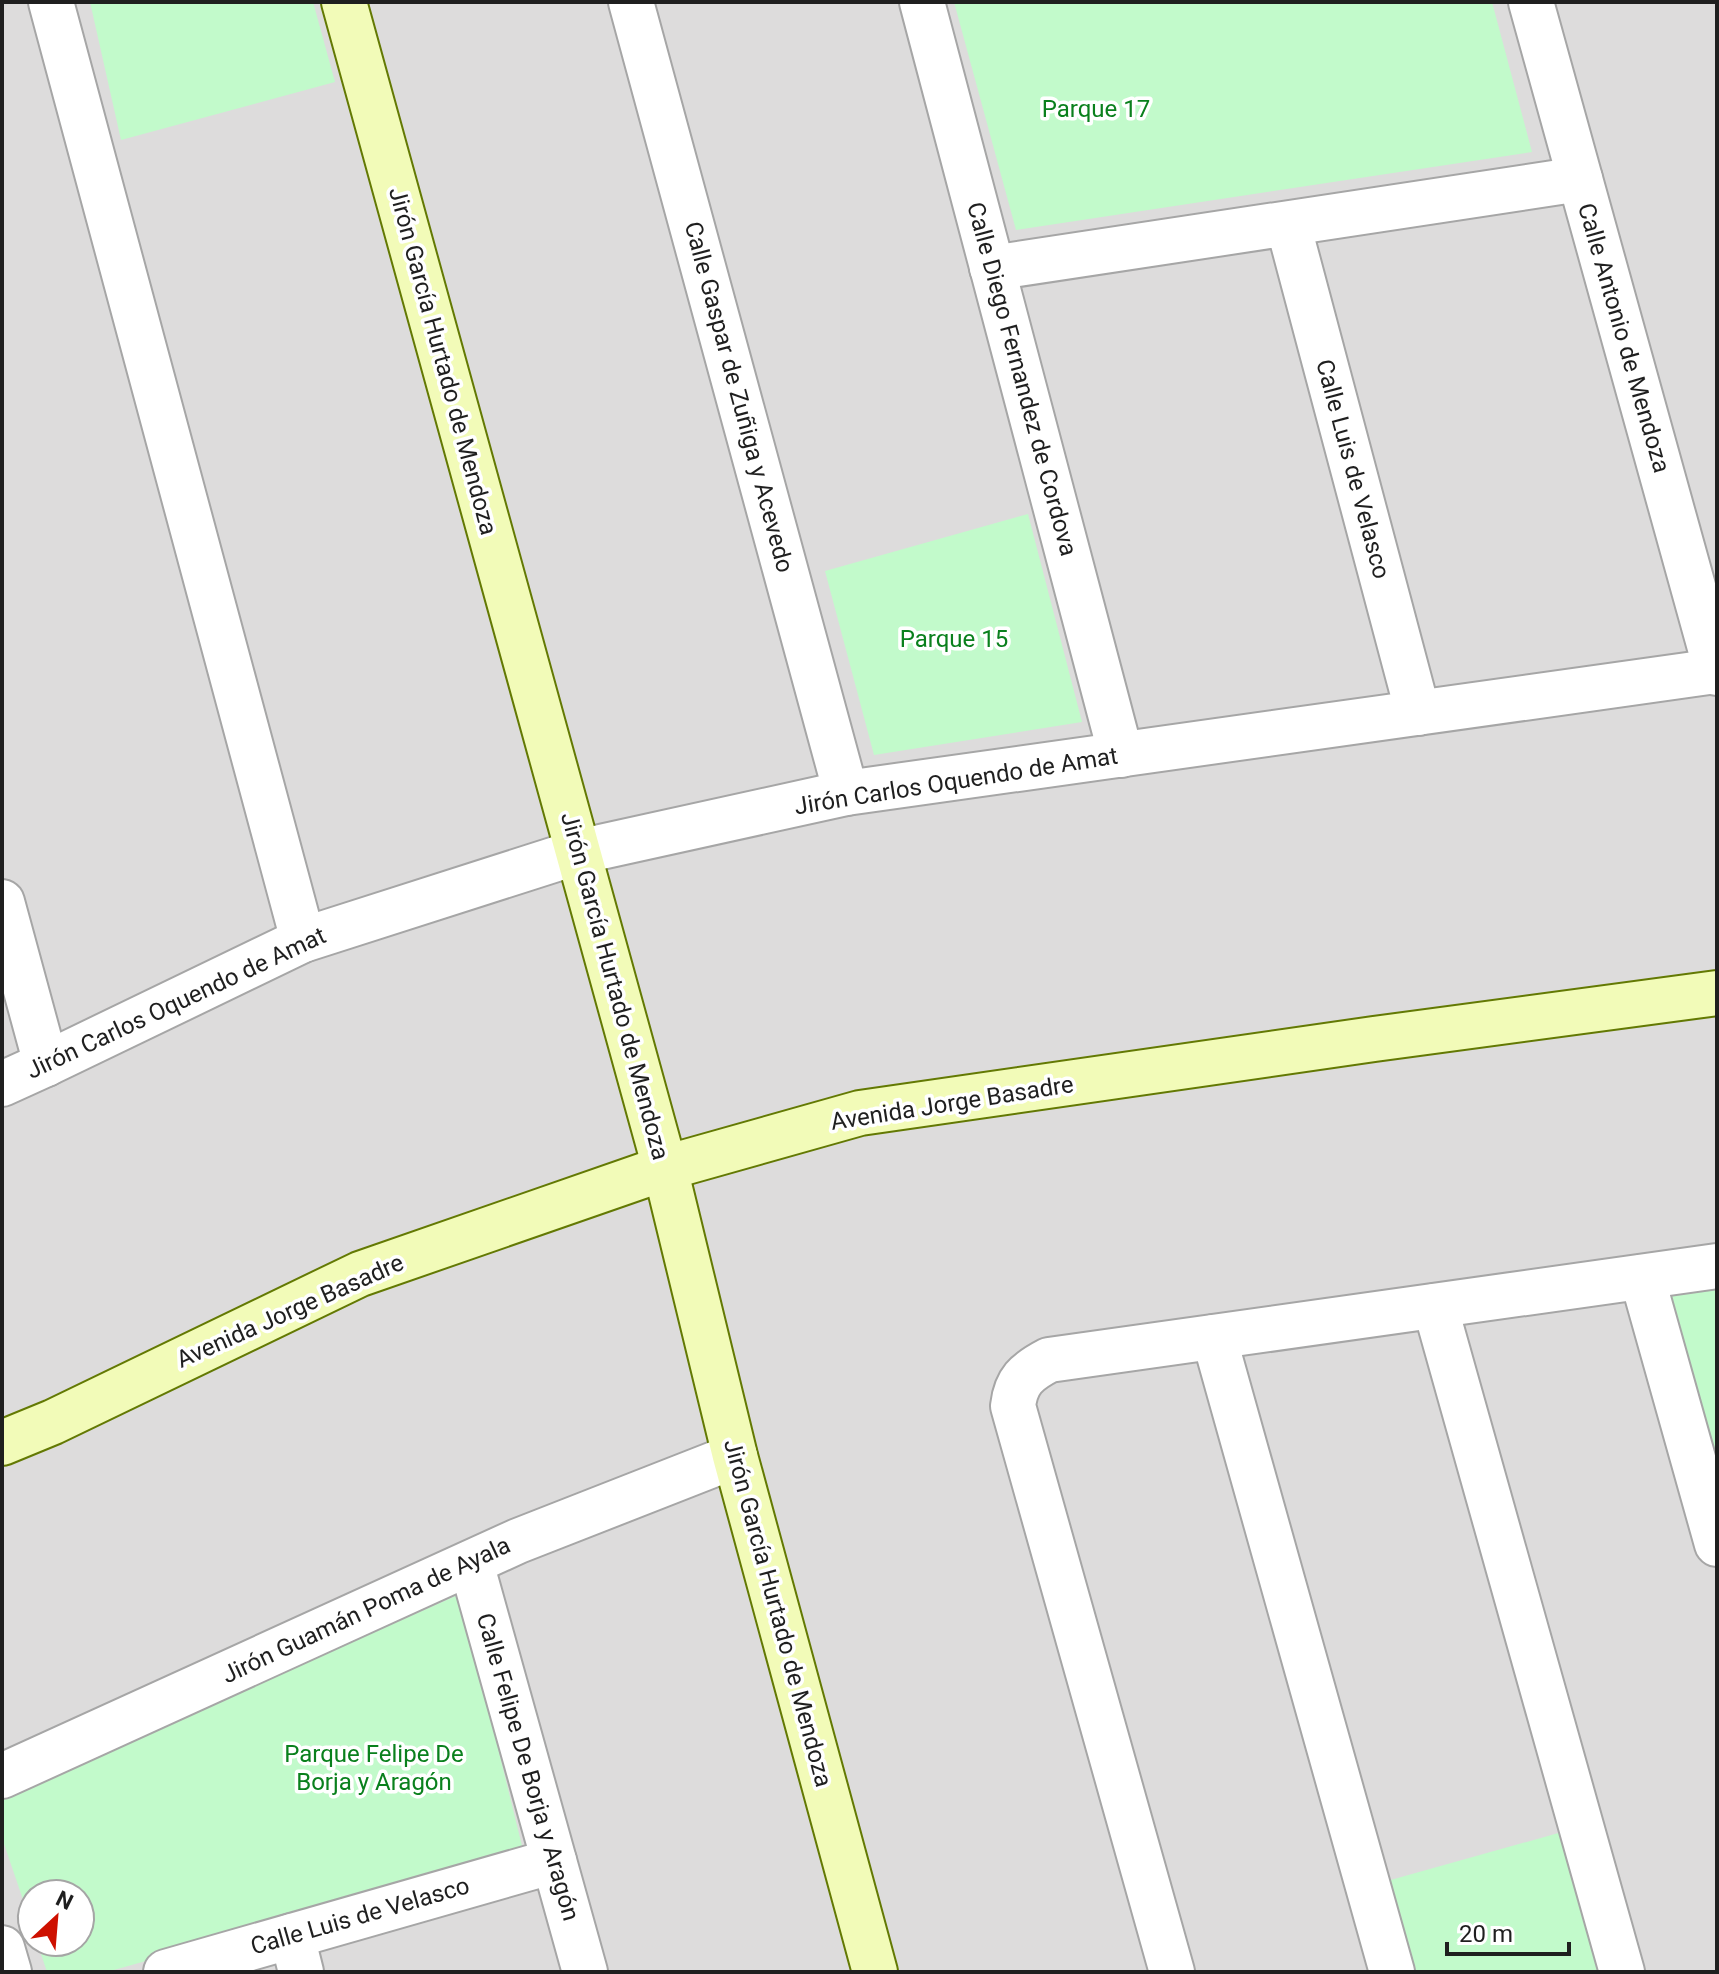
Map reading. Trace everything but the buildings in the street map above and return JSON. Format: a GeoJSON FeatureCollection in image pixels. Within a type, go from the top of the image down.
{"type":"FeatureCollection","features":[{"type":"Feature","properties":{"kind":"street"},"geometry":{"type":"LineString","coordinates":[[51,2],[303,940]]}},
{"type":"Feature","properties":{"kind":"street","name":"Jirón García Hurtado de Mendoza"},"geometry":{"type":"LineString","coordinates":[[344,2],[665,1168],[735,1456],[875,1972]]}},
{"type":"Feature","properties":{"kind":"street","name":"Calle Gaspar de Zuñiga y Acevedo"},"geometry":{"type":"LineString","coordinates":[[631,2],[846,793]]}},
{"type":"Feature","properties":{"kind":"street","name":"Calle Diego Fernandez de Cordova"},"geometry":{"type":"LineString","coordinates":[[922,2],[1121,755]]}},
{"type":"Feature","properties":{"kind":"street","name":"Calle Antonio de Mendoza"},"geometry":{"type":"LineString","coordinates":[[1531,2],[1717,672]]}},
{"type":"Feature","properties":{"kind":"street"},"geometry":{"type":"LineString","coordinates":[[992,268],[1580,179]]}},
{"type":"Feature","properties":{"kind":"street","name":"Calle Luis de Velasco"},"geometry":{"type":"LineString","coordinates":[[1288,224],[1418,713]]}},
{"type":"Feature","properties":{"kind":"street","name":"Jirón Carlos Oquendo de Amat"},"geometry":{"type":"LineString","coordinates":[[2,1084],[303,940],[578,852],[846,793],[1717,672]]}},
{"type":"Feature","properties":{"kind":"street"},"geometry":{"type":"LineString","coordinates":[[2,902],[46,1064]]}},
{"type":"Feature","properties":{"kind":"street","name":"Avenida Jorge Basadre"},"geometry":{"type":"LineString","coordinates":[[2,1443],[67,1416],[360,1274],[665,1168],[860,1113],[1717,993]]}},
{"type":"Feature","properties":{"kind":"street"},"geometry":{"type":"LineString","coordinates":[[1172,1972],[1013,1406],[1022,1378],[1049,1360],[1717,1266]]}},
{"type":"Feature","properties":{"kind":"street"},"geometry":{"type":"LineString","coordinates":[[1642,1277],[1717,1544]]}},
{"type":"Feature","properties":{"kind":"street"},"geometry":{"type":"LineString","coordinates":[[1435,1306],[1622,1972]]}},
{"type":"Feature","properties":{"kind":"street"},"geometry":{"type":"LineString","coordinates":[[1214,1337],[1392,1972]]}},
{"type":"Feature","properties":{"kind":"street","name":"Jirón Guamán Poma de Ayala"},"geometry":{"type":"LineString","coordinates":[[2,1776],[518,1541],[735,1456]]}},
{"type":"Feature","properties":{"kind":"street","name":"Calle Felipe De Borja y Aragón"},"geometry":{"type":"LineString","coordinates":[[471,1563],[585,1972]]}},
{"type":"Feature","properties":{"kind":"street","name":"Calle Luis de Velasco"},"geometry":{"type":"LineString","coordinates":[[166,1972],[296,1954],[554,1861]]}},
{"type":"Feature","properties":{"kind":"street"},"geometry":{"type":"LineString","coordinates":[[2,1948],[9,1972]]}},
{"type":"Feature","properties":{"kind":"shaded area"},"geometry":{"type":"Polygon","coordinates":[[[2,2],[1717,2],[1717,1972],[2,1972],[2,2]]]}},
{"type":"Feature","properties":{"kind":"green space"},"geometry":{"type":"Polygon","coordinates":[[[90,2],[313,2],[335,82],[121,140],[90,2]]]}},
{"type":"Feature","properties":{"kind":"green space","name":"Parque 17"},"geometry":{"type":"Polygon","coordinates":[[[954,2],[1492,2],[1532,152],[1016,230],[954,2]]]}},
{"type":"Feature","properties":{"kind":"green space","name":"Parque 15"},"geometry":{"type":"Polygon","coordinates":[[[1028,514],[1082,722],[874,755],[825,571],[1028,514]]]}},
{"type":"Feature","properties":{"kind":"green space"},"geometry":{"type":"Polygon","coordinates":[[[1717,1284],[1717,1478],[1663,1292],[1717,1284]]]}},
{"type":"Feature","properties":{"kind":"green space","name":"Parque Felipe De Borja y Aragón"},"geometry":{"type":"Polygon","coordinates":[[[460,1594],[524,1854],[107,1972],[47,1972],[42,1958],[96,1958],[96,1878],[16,1879],[2,1838],[2,1798],[460,1594]]]}},
{"type":"Feature","properties":{"kind":"green space"},"geometry":{"type":"Polygon","coordinates":[[[1562,1832],[1601,1972],[1412,1972],[1387,1881],[1562,1832]]]}}]}
